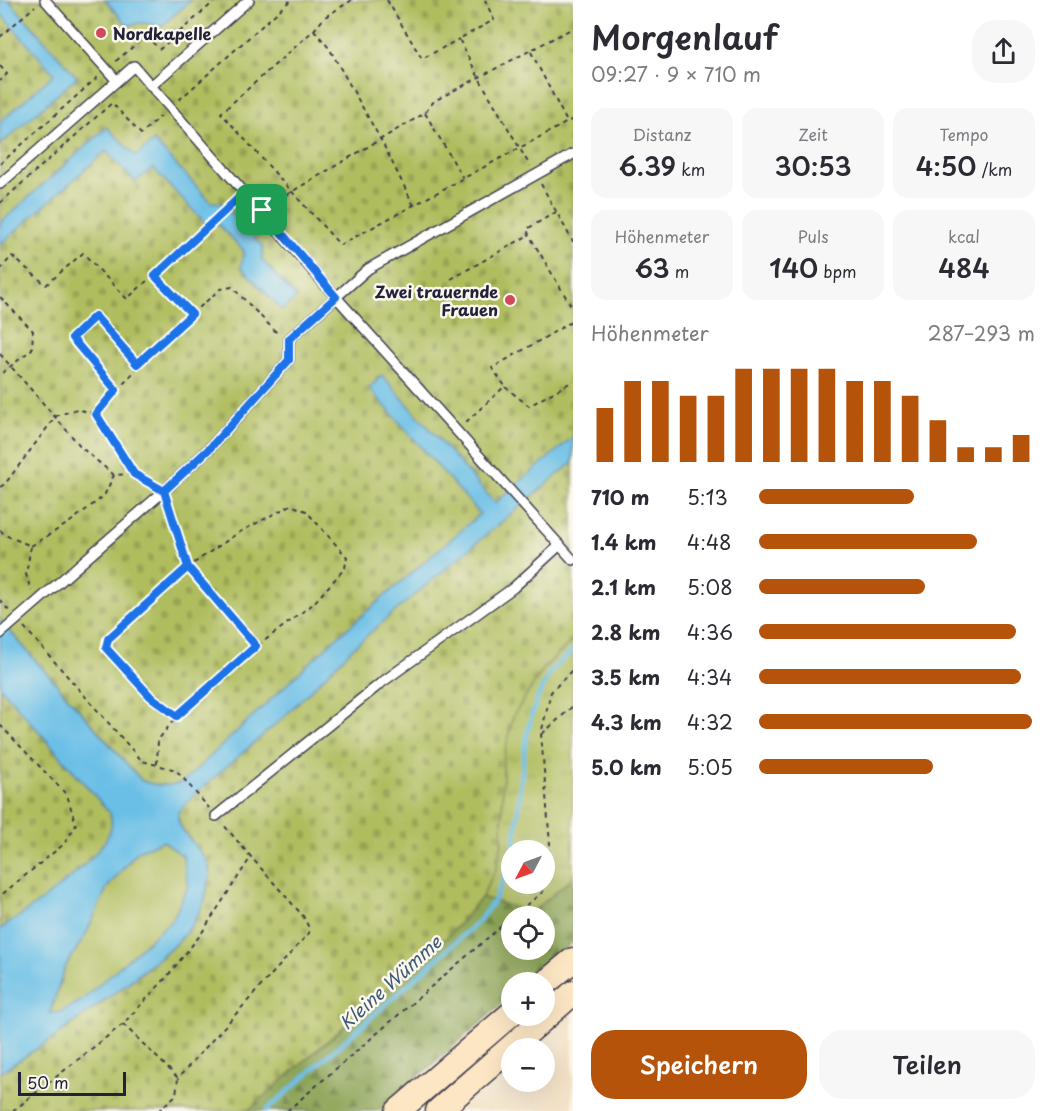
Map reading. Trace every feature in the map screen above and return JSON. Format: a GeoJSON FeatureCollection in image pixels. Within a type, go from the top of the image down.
{"type":"FeatureCollection","features":[{"type":"Feature","properties":{"kind":"main road"},"geometry":{"type":"LineString","coordinates":[[555,975],[573,960]]}},
{"type":"Feature","properties":{"kind":"main road"},"geometry":{"type":"LineString","coordinates":[[438,1111],[573,993]]}},
{"type":"Feature","properties":{"kind":"main road"},"geometry":{"type":"LineString","coordinates":[[398,1111],[501,1022]]}},
{"type":"Feature","properties":{"kind":"lane"},"geometry":{"type":"LineString","coordinates":[[45,0],[117,81]]}},
{"type":"Feature","properties":{"kind":"lane"},"geometry":{"type":"LineString","coordinates":[[151,86],[249,0]]}},
{"type":"Feature","properties":{"kind":"lane"},"geometry":{"type":"LineString","coordinates":[[0,184],[134,66],[336,297],[573,561]]}},
{"type":"Feature","properties":{"kind":"lane"},"geometry":{"type":"LineString","coordinates":[[0,634],[210,448],[289,360],[289,339],[368,269],[573,154]]}},
{"type":"Feature","properties":{"kind":"lane"},"geometry":{"type":"LineString","coordinates":[[216,816],[381,683],[513,588],[560,545]]}},
{"type":"Feature","properties":{"kind":"path"},"geometry":{"type":"LineString","coordinates":[[0,203],[112,103],[141,134],[291,0]]}},
{"type":"Feature","properties":{"kind":"path"},"geometry":{"type":"LineString","coordinates":[[352,0],[325,17],[314,30],[221,113],[340,245],[573,119]]}},
{"type":"Feature","properties":{"kind":"path"},"geometry":{"type":"LineString","coordinates":[[387,0],[422,59],[494,20],[485,0]]}},
{"type":"Feature","properties":{"kind":"path"},"geometry":{"type":"LineString","coordinates":[[0,37],[30,11]]}},
{"type":"Feature","properties":{"kind":"path"},"geometry":{"type":"LineString","coordinates":[[262,210],[425,113],[434,101],[573,28]]}},
{"type":"Feature","properties":{"kind":"path"},"geometry":{"type":"LineString","coordinates":[[314,30],[329,48],[381,140],[414,206]]}},
{"type":"Feature","properties":{"kind":"path"},"geometry":{"type":"LineString","coordinates":[[459,39],[518,148],[536,175],[573,242]]}},
{"type":"Feature","properties":{"kind":"path"},"geometry":{"type":"LineString","coordinates":[[531,51],[567,122]]}},
{"type":"Feature","properties":{"kind":"path"},"geometry":{"type":"LineString","coordinates":[[0,66],[7,74],[0,81]]}},
{"type":"Feature","properties":{"kind":"path"},"geometry":{"type":"LineString","coordinates":[[425,113],[463,178]]}},
{"type":"Feature","properties":{"kind":"path"},"geometry":{"type":"LineString","coordinates":[[0,270],[12,256],[46,285],[82,253],[128,299],[245,192]]}},
{"type":"Feature","properties":{"kind":"path"},"geometry":{"type":"LineString","coordinates":[[556,212],[527,229],[573,309]]}},
{"type":"Feature","properties":{"kind":"path"},"geometry":{"type":"LineString","coordinates":[[451,279],[529,235]]}},
{"type":"Feature","properties":{"kind":"path"},"geometry":{"type":"LineString","coordinates":[[155,276],[192,314]]}},
{"type":"Feature","properties":{"kind":"path"},"geometry":{"type":"LineString","coordinates":[[96,414],[135,371],[137,364],[220,289],[232,287],[265,323],[278,334],[289,339]]}},
{"type":"Feature","properties":{"kind":"path"},"geometry":{"type":"LineString","coordinates":[[0,297],[33,331],[32,349],[0,375]]}},
{"type":"Feature","properties":{"kind":"path"},"geometry":{"type":"LineString","coordinates":[[116,390],[72,338],[95,316],[137,364]]}},
{"type":"Feature","properties":{"kind":"path"},"geometry":{"type":"LineString","coordinates":[[573,321],[492,368],[505,386],[529,406],[573,381]]}},
{"type":"Feature","properties":{"kind":"path"},"geometry":{"type":"LineString","coordinates":[[0,354],[83,449],[114,475],[134,474]]}},
{"type":"Feature","properties":{"kind":"path"},"geometry":{"type":"LineString","coordinates":[[457,430],[505,386]]}},
{"type":"Feature","properties":{"kind":"path"},"geometry":{"type":"LineString","coordinates":[[0,487],[56,416],[77,409],[96,414],[134,474],[164,491],[188,567],[256,646]]}},
{"type":"Feature","properties":{"kind":"path"},"geometry":{"type":"LineString","coordinates":[[37,602],[29,588],[26,574],[31,546],[70,522],[104,496],[114,475]]}},
{"type":"Feature","properties":{"kind":"path"},"geometry":{"type":"LineString","coordinates":[[157,764],[158,740],[177,716],[256,646],[313,604],[345,568],[347,557],[306,511],[291,505],[238,533],[188,567],[108,639],[106,648],[150,696],[177,716]]}},
{"type":"Feature","properties":{"kind":"path"},"geometry":{"type":"LineString","coordinates":[[0,530],[5,535],[31,546]]}},
{"type":"Feature","properties":{"kind":"path"},"geometry":{"type":"LineString","coordinates":[[0,600],[14,621],[142,761],[176,770],[303,916],[309,928],[309,933],[178,1078],[176,1095],[158,1111]]}},
{"type":"Feature","properties":{"kind":"path"},"geometry":{"type":"LineString","coordinates":[[550,840],[542,734],[551,692],[573,669]]}},
{"type":"Feature","properties":{"kind":"path"},"geometry":{"type":"LineString","coordinates":[[542,734],[573,706]]}},
{"type":"Feature","properties":{"kind":"path"},"geometry":{"type":"LineString","coordinates":[[0,725],[67,795],[76,825],[64,844],[0,896]]}},
{"type":"Feature","properties":{"kind":"path"},"geometry":{"type":"LineString","coordinates":[[13,1111],[123,1024],[166,978],[201,934],[251,857]]}},
{"type":"Feature","properties":{"kind":"path"},"geometry":{"type":"LineString","coordinates":[[526,906],[541,894]]}},
{"type":"Feature","properties":{"kind":"path"},"geometry":{"type":"LineString","coordinates":[[287,1111],[501,926]]}},
{"type":"Feature","properties":{"kind":"path"},"geometry":{"type":"LineString","coordinates":[[123,1024],[178,1078]]}},
{"type":"Feature","properties":{"kind":"green space"},"geometry":{"type":"Polygon","coordinates":[[[0,0],[105,0],[128,25],[144,23],[160,27],[191,0],[573,0],[573,640],[544,668],[503,761],[501,848],[497,867],[482,897],[450,934],[247,1111],[0,1111],[0,1073],[92,1010],[177,943],[188,931],[198,914],[209,878],[204,860],[185,834],[178,817],[180,810],[192,796],[172,786],[156,786],[142,781],[0,620],[0,0]]]}},
{"type":"Feature","properties":{"kind":"green space"},"geometry":{"type":"Polygon","coordinates":[[[573,640],[573,877],[555,892],[555,840],[502,840],[503,761],[513,716],[544,668],[573,640]]]}},
{"type":"Feature","properties":{"kind":"green space"},"geometry":{"type":"Polygon","coordinates":[[[0,687],[110,813],[111,827],[106,839],[81,868],[46,898],[0,929],[0,687]]]}},
{"type":"Feature","properties":{"kind":"green space"},"geometry":{"type":"Polygon","coordinates":[[[163,841],[183,856],[188,886],[173,919],[81,1001],[60,1012],[50,1013],[65,967],[85,936],[107,888],[138,851],[163,841]]]}},
{"type":"Feature","properties":{"kind":"green space"},"geometry":{"type":"Polygon","coordinates":[[[501,848],[501,894],[553,894],[539,906],[510,906],[482,897],[497,867],[501,848]]]}},
{"type":"Feature","properties":{"kind":"green space"},"geometry":{"type":"Polygon","coordinates":[[[573,877],[573,942],[555,957],[555,906],[539,906],[573,877]]]}},
{"type":"Feature","properties":{"kind":"green space"},"geometry":{"type":"Polygon","coordinates":[[[482,897],[510,906],[501,906],[501,960],[552,960],[538,972],[501,972],[501,1005],[379,1111],[247,1111],[450,934],[482,897]]]}},
{"type":"Feature","properties":{"kind":"water"},"geometry":{"type":"Polygon","coordinates":[[[0,0],[9,0],[77,77],[0,145],[0,122],[54,74],[0,13],[0,0]]]}},
{"type":"Feature","properties":{"kind":"water"},"geometry":{"type":"Polygon","coordinates":[[[105,0],[191,0],[161,27],[144,23],[128,26],[105,0]]]}},
{"type":"Feature","properties":{"kind":"water"},"geometry":{"type":"Polygon","coordinates":[[[107,127],[136,156],[154,141],[211,202],[222,203],[263,247],[262,260],[297,298],[282,310],[241,267],[244,251],[217,223],[204,222],[153,168],[135,182],[106,151],[0,245],[0,223],[107,127]]]}},
{"type":"Feature","properties":{"kind":"water"},"geometry":{"type":"Polygon","coordinates":[[[382,375],[495,503],[573,437],[573,462],[353,648],[284,717],[193,796],[179,811],[178,819],[182,829],[208,862],[210,875],[205,900],[192,925],[179,941],[128,983],[52,1039],[0,1073],[0,929],[28,911],[81,868],[106,839],[111,824],[110,813],[0,687],[0,620],[142,781],[162,785],[183,782],[336,638],[480,514],[369,388],[382,375]],[[163,841],[138,851],[107,888],[85,936],[65,967],[50,1013],[60,1012],[81,1001],[173,919],[188,886],[183,856],[163,841]]]}},
{"type":"Feature","properties":{"kind":"waterway","name":"Kleine Wümme"},"geometry":{"type":"LineString","coordinates":[[514,840],[523,760],[532,715],[539,693],[550,673],[573,650]]}},
{"type":"Feature","properties":{"kind":"waterway","name":"Kleine Wümme"},"geometry":{"type":"LineString","coordinates":[[266,1111],[478,922],[495,899],[501,885]]}},
{"type":"Feature","properties":{"kind":"place","name":"Nordkapelle"},"geometry":{"type":"Point","coordinates":[101,33]}},
{"type":"Feature","properties":{"kind":"place","name":"Zwei trauernde Frauen"},"geometry":{"type":"Point","coordinates":[510,300]}},
{"type":"Feature","properties":{"kind":"route"},"geometry":{"type":"LineString","coordinates":[[262,210],[245,192],[155,276],[192,314],[137,364],[95,316],[72,338],[116,390],[96,414],[134,474],[164,491],[188,567],[256,646],[177,716],[150,696],[106,648],[108,639],[188,567],[164,491],[210,448],[289,360],[289,339],[336,297],[262,210]]}}]}
